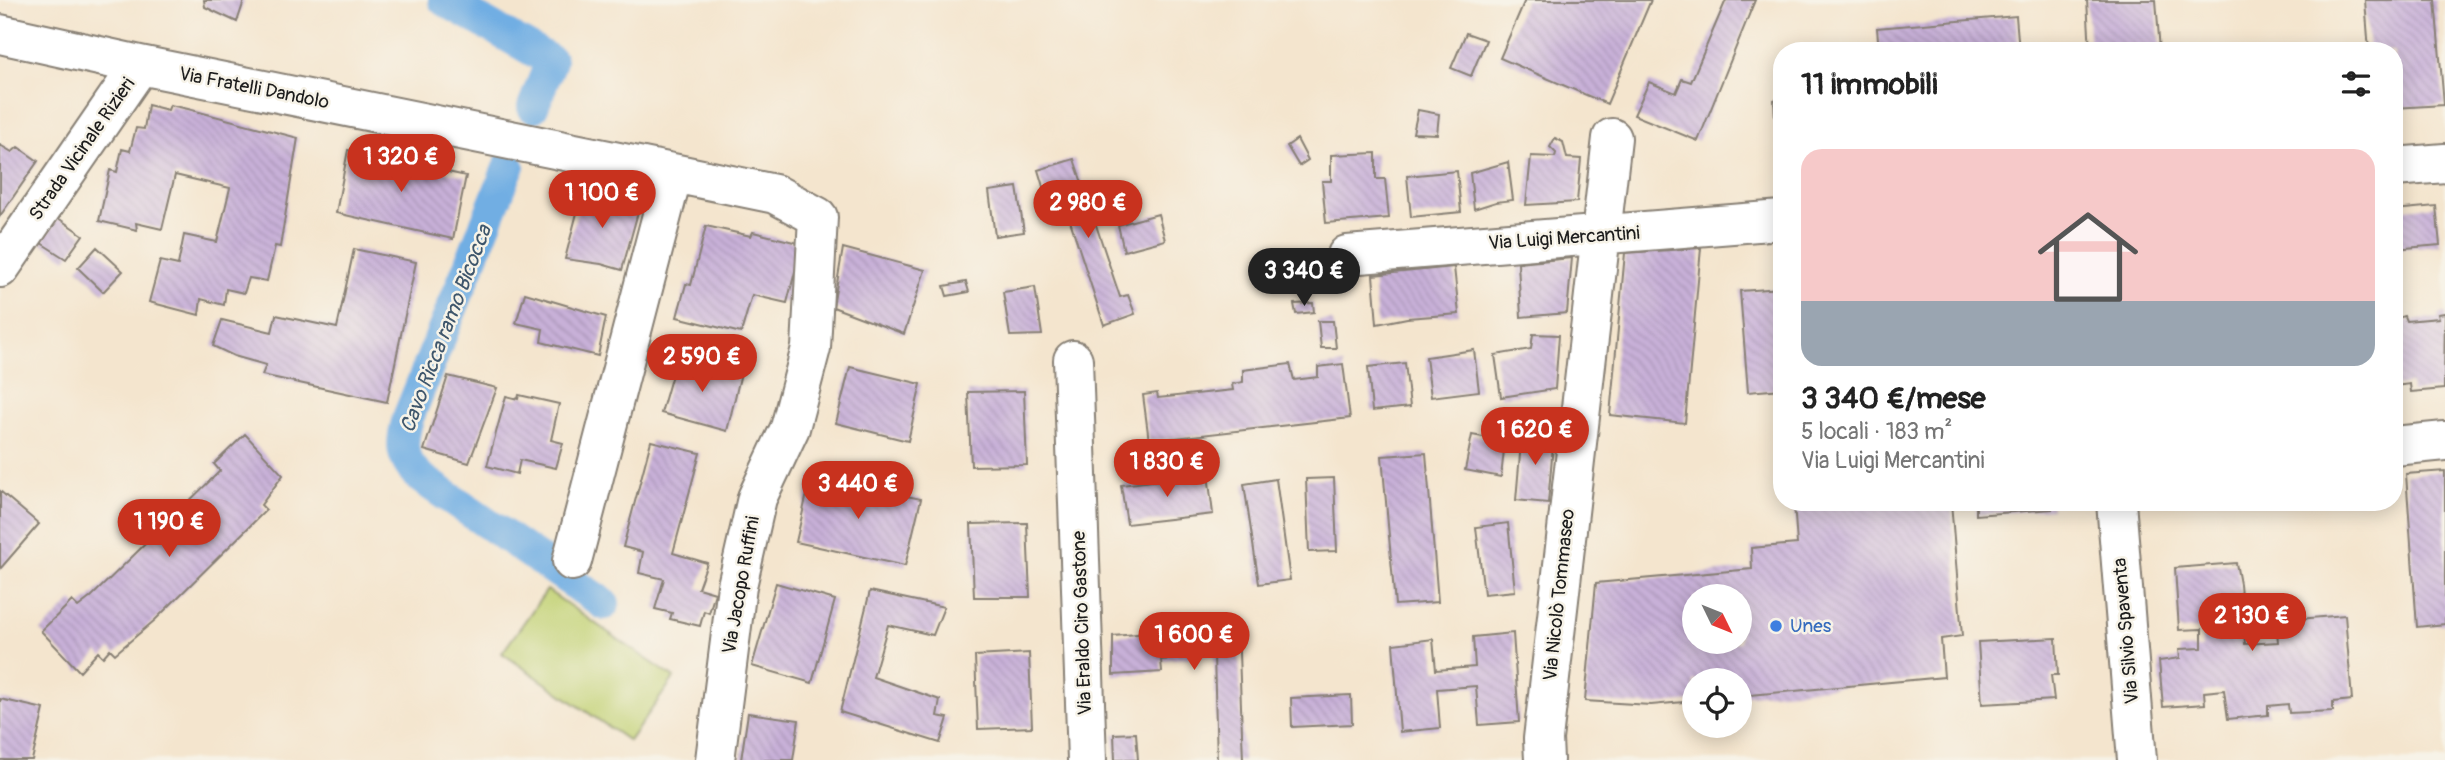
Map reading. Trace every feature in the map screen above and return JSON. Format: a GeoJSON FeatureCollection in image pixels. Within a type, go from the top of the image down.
{"type":"FeatureCollection","features":[{"type":"Feature","properties":{"kind":"street","name":"Via Fratelli Dandolo"},"geometry":{"type":"LineString","coordinates":[[0,34],[673,173]]}},
{"type":"Feature","properties":{"kind":"street","name":"Strada Vicinale Rizieri"},"geometry":{"type":"LineString","coordinates":[[0,268],[141,65]]}},
{"type":"Feature","properties":{"kind":"street","name":"Via Nicolò Tommaseo"},"geometry":{"type":"LineString","coordinates":[[1544,760],[1543,739],[1612,138]]}},
{"type":"Feature","properties":{"kind":"street"},"geometry":{"type":"LineString","coordinates":[[2403,166],[2445,163]]}},
{"type":"Feature","properties":{"kind":"street","name":"Via Jacopo Ruffini"},"geometry":{"type":"LineString","coordinates":[[673,173],[775,194],[818,217],[811,348],[790,428],[757,498],[737,586],[715,760]]}},
{"type":"Feature","properties":{"kind":"street"},"geometry":{"type":"LineString","coordinates":[[572,561],[673,173]]}},
{"type":"Feature","properties":{"kind":"street","name":"Via Luigi Mercantini"},"geometry":{"type":"LineString","coordinates":[[1347,255],[1773,221]]}},
{"type":"Feature","properties":{"kind":"street","name":"Via Eraldo Ciro Gastone"},"geometry":{"type":"LineString","coordinates":[[1073,360],[1087,760]]}},
{"type":"Feature","properties":{"kind":"street"},"geometry":{"type":"LineString","coordinates":[[2403,445],[2445,441]]}},
{"type":"Feature","properties":{"kind":"street","name":"Via Silvio Spaventa"},"geometry":{"type":"LineString","coordinates":[[2117,511],[2137,760]]}},
{"type":"Feature","properties":{"kind":"green space"},"geometry":{"type":"Polygon","coordinates":[[[547,590],[674,678],[629,741],[502,653],[547,590]]]}},
{"type":"Feature","properties":{"kind":"building"},"geometry":{"type":"Polygon","coordinates":[[[204,0],[244,1],[237,22],[205,7],[204,0]]]}},
{"type":"Feature","properties":{"kind":"building"},"geometry":{"type":"Polygon","coordinates":[[[1525,0],[1651,0],[1607,104],[1500,58],[1525,0]]]}},
{"type":"Feature","properties":{"kind":"building"},"geometry":{"type":"Polygon","coordinates":[[[1726,0],[1755,0],[1698,141],[1634,115],[1649,82],[1676,93],[1682,79],[1691,82],[1726,0]]]}},
{"type":"Feature","properties":{"kind":"building"},"geometry":{"type":"Polygon","coordinates":[[[2087,0],[2156,0],[2159,42],[2089,42],[2087,0]]]}},
{"type":"Feature","properties":{"kind":"building"},"geometry":{"type":"Polygon","coordinates":[[[2365,0],[2435,0],[2444,105],[2403,107],[2403,42],[2368,42],[2365,0]]]}},
{"type":"Feature","properties":{"kind":"building"},"geometry":{"type":"Polygon","coordinates":[[[2016,16],[2018,42],[1878,42],[1877,28],[2016,16]]]}},
{"type":"Feature","properties":{"kind":"building"},"geometry":{"type":"Polygon","coordinates":[[[1466,33],[1486,40],[1471,76],[1451,68],[1466,33]]]}},
{"type":"Feature","properties":{"kind":"building"},"geometry":{"type":"Polygon","coordinates":[[[148,105],[168,110],[170,105],[298,138],[280,247],[275,246],[267,281],[249,278],[244,293],[226,289],[224,305],[201,299],[199,315],[149,302],[160,261],[178,265],[184,235],[217,242],[230,188],[175,175],[162,229],[136,223],[137,230],[99,221],[110,170],[117,172],[122,149],[130,151],[136,128],[144,129],[148,105]]]}},
{"type":"Feature","properties":{"kind":"building"},"geometry":{"type":"Polygon","coordinates":[[[1418,110],[1439,114],[1437,134],[1413,133],[1418,110]]]}},
{"type":"Feature","properties":{"kind":"building"},"geometry":{"type":"Polygon","coordinates":[[[1555,138],[1563,142],[1567,158],[1581,159],[1577,202],[1526,205],[1531,156],[1555,157],[1556,153],[1550,147],[1555,138]]]}},
{"type":"Feature","properties":{"kind":"building"},"geometry":{"type":"Polygon","coordinates":[[[1297,139],[1308,160],[1299,166],[1287,146],[1297,139]]]}},
{"type":"Feature","properties":{"kind":"building"},"geometry":{"type":"Polygon","coordinates":[[[0,145],[12,152],[18,147],[38,161],[0,216],[0,145]]]}},
{"type":"Feature","properties":{"kind":"building"},"geometry":{"type":"Polygon","coordinates":[[[348,150],[466,176],[453,239],[336,213],[348,150]]]}},
{"type":"Feature","properties":{"kind":"building"},"geometry":{"type":"Polygon","coordinates":[[[1376,153],[1376,179],[1385,179],[1389,218],[1326,223],[1322,181],[1331,181],[1331,155],[1376,153]]]}},
{"type":"Feature","properties":{"kind":"building"},"geometry":{"type":"Polygon","coordinates":[[[1074,159],[1120,297],[1128,295],[1135,314],[1104,325],[1060,190],[1045,193],[1038,170],[1074,159]]]}},
{"type":"Feature","properties":{"kind":"building"},"geometry":{"type":"Polygon","coordinates":[[[1508,162],[1513,200],[1474,209],[1470,173],[1508,162]]]}},
{"type":"Feature","properties":{"kind":"building"},"geometry":{"type":"Polygon","coordinates":[[[1457,171],[1461,212],[1411,217],[1407,176],[1457,171]]]}},
{"type":"Feature","properties":{"kind":"building"},"geometry":{"type":"Polygon","coordinates":[[[1017,187],[1024,232],[995,236],[989,191],[1017,187]]]}},
{"type":"Feature","properties":{"kind":"building"},"geometry":{"type":"Polygon","coordinates":[[[583,190],[640,205],[622,270],[565,259],[583,190]]]}},
{"type":"Feature","properties":{"kind":"building"},"geometry":{"type":"Polygon","coordinates":[[[2436,206],[2440,245],[2403,248],[2403,209],[2436,206]]]}},
{"type":"Feature","properties":{"kind":"building"},"geometry":{"type":"Polygon","coordinates":[[[1158,214],[1165,240],[1124,251],[1118,225],[1158,214]]]}},
{"type":"Feature","properties":{"kind":"building"},"geometry":{"type":"Polygon","coordinates":[[[58,218],[83,235],[66,259],[41,243],[58,218]]]}},
{"type":"Feature","properties":{"kind":"building"},"geometry":{"type":"Polygon","coordinates":[[[706,226],[751,236],[753,232],[802,244],[787,303],[752,295],[741,333],[677,317],[686,284],[691,285],[706,226]]]}},
{"type":"Feature","properties":{"kind":"building"},"geometry":{"type":"Polygon","coordinates":[[[97,247],[123,271],[103,292],[78,268],[97,247]]]}},
{"type":"Feature","properties":{"kind":"building"},"geometry":{"type":"Polygon","coordinates":[[[843,248],[925,270],[904,334],[833,307],[843,248]]]}},
{"type":"Feature","properties":{"kind":"building"},"geometry":{"type":"Polygon","coordinates":[[[1701,248],[1685,423],[1610,415],[1625,253],[1701,248]]]}},
{"type":"Feature","properties":{"kind":"building"},"geometry":{"type":"Polygon","coordinates":[[[354,249],[416,262],[387,402],[262,375],[266,365],[234,356],[213,346],[222,320],[272,332],[276,315],[337,328],[354,249]]]}},
{"type":"Feature","properties":{"kind":"building"},"geometry":{"type":"Polygon","coordinates":[[[1572,258],[1567,313],[1521,317],[1518,263],[1572,258]]]}},
{"type":"Feature","properties":{"kind":"building"},"geometry":{"type":"Polygon","coordinates":[[[1454,267],[1459,314],[1407,318],[1377,324],[1373,275],[1454,267]]]}},
{"type":"Feature","properties":{"kind":"building"},"geometry":{"type":"Polygon","coordinates":[[[966,282],[969,292],[947,296],[944,286],[966,282]]]}},
{"type":"Feature","properties":{"kind":"building"},"geometry":{"type":"Polygon","coordinates":[[[1035,287],[1042,335],[1010,336],[1003,292],[1035,287]]]}},
{"type":"Feature","properties":{"kind":"building"},"geometry":{"type":"Polygon","coordinates":[[[1773,289],[1773,390],[1748,392],[1740,291],[1773,289]]]}},
{"type":"Feature","properties":{"kind":"building"},"geometry":{"type":"Polygon","coordinates":[[[525,293],[606,317],[598,356],[541,342],[543,329],[516,323],[525,293]]]}},
{"type":"Feature","properties":{"kind":"building"},"geometry":{"type":"Polygon","coordinates":[[[1313,303],[1314,312],[1296,314],[1294,304],[1313,303]]]}},
{"type":"Feature","properties":{"kind":"building"},"geometry":{"type":"Polygon","coordinates":[[[2445,313],[2444,389],[2411,392],[2410,384],[2403,385],[2403,316],[2406,321],[2439,318],[2438,314],[2445,313]]]}},
{"type":"Feature","properties":{"kind":"building"},"geometry":{"type":"Polygon","coordinates":[[[1318,321],[1333,321],[1336,348],[1321,348],[1318,321]]]}},
{"type":"Feature","properties":{"kind":"building"},"geometry":{"type":"Polygon","coordinates":[[[1533,334],[1559,335],[1555,389],[1501,397],[1495,355],[1531,349],[1533,334]]]}},
{"type":"Feature","properties":{"kind":"building"},"geometry":{"type":"Polygon","coordinates":[[[1474,350],[1479,391],[1431,397],[1426,357],[1474,350]]]}},
{"type":"Feature","properties":{"kind":"building"},"geometry":{"type":"Polygon","coordinates":[[[677,357],[741,373],[727,431],[661,413],[677,357]]]}},
{"type":"Feature","properties":{"kind":"building"},"geometry":{"type":"Polygon","coordinates":[[[1405,363],[1410,407],[1372,411],[1368,367],[1405,363]]]}},
{"type":"Feature","properties":{"kind":"building"},"geometry":{"type":"Polygon","coordinates":[[[1290,364],[1294,380],[1318,377],[1318,367],[1343,364],[1350,418],[1149,441],[1143,395],[1157,393],[1158,398],[1233,390],[1232,384],[1243,382],[1243,370],[1290,364]]]}},
{"type":"Feature","properties":{"kind":"building"},"geometry":{"type":"Polygon","coordinates":[[[850,367],[921,384],[908,441],[836,423],[850,367]]]}},
{"type":"Feature","properties":{"kind":"building"},"geometry":{"type":"Polygon","coordinates":[[[448,376],[497,388],[469,463],[424,450],[448,376]]]}},
{"type":"Feature","properties":{"kind":"building"},"geometry":{"type":"Polygon","coordinates":[[[1024,391],[1027,465],[971,466],[968,392],[1024,391]]]}},
{"type":"Feature","properties":{"kind":"building"},"geometry":{"type":"Polygon","coordinates":[[[519,395],[559,404],[551,440],[563,443],[556,468],[520,460],[517,474],[487,466],[506,396],[518,399],[519,395]]]}},
{"type":"Feature","properties":{"kind":"building"},"geometry":{"type":"Polygon","coordinates":[[[1522,431],[1554,433],[1548,503],[1516,500],[1522,431]]]}},
{"type":"Feature","properties":{"kind":"building"},"geometry":{"type":"Polygon","coordinates":[[[245,434],[283,475],[261,505],[266,510],[155,620],[115,654],[110,649],[103,657],[98,652],[80,672],[41,631],[72,601],[78,607],[91,597],[220,471],[214,464],[245,434]]]}},
{"type":"Feature","properties":{"kind":"building"},"geometry":{"type":"Polygon","coordinates":[[[1472,435],[1505,441],[1501,477],[1465,470],[1472,435]]]}},
{"type":"Feature","properties":{"kind":"building"},"geometry":{"type":"Polygon","coordinates":[[[651,441],[700,453],[673,553],[707,563],[698,588],[715,593],[709,613],[704,611],[700,626],[670,619],[672,613],[655,609],[664,579],[639,573],[643,552],[623,547],[651,441]]]}},
{"type":"Feature","properties":{"kind":"building"},"geometry":{"type":"Polygon","coordinates":[[[1426,453],[1438,602],[1395,605],[1382,456],[1426,453]]]}},
{"type":"Feature","properties":{"kind":"building"},"geometry":{"type":"Polygon","coordinates":[[[2445,471],[2445,624],[2417,627],[2406,474],[2445,471]]]}},
{"type":"Feature","properties":{"kind":"building"},"geometry":{"type":"Polygon","coordinates":[[[1208,474],[1213,514],[1127,524],[1121,485],[1208,474]]]}},
{"type":"Feature","properties":{"kind":"building"},"geometry":{"type":"Polygon","coordinates":[[[811,476],[921,499],[905,566],[796,542],[811,476]]]}},
{"type":"Feature","properties":{"kind":"building"},"geometry":{"type":"Polygon","coordinates":[[[1334,478],[1337,551],[1309,552],[1306,479],[1334,478]]]}},
{"type":"Feature","properties":{"kind":"building"},"geometry":{"type":"Polygon","coordinates":[[[1276,479],[1290,580],[1259,584],[1244,484],[1276,479]]]}},
{"type":"Feature","properties":{"kind":"building"},"geometry":{"type":"Polygon","coordinates":[[[0,491],[39,524],[0,569],[0,491]]]}},
{"type":"Feature","properties":{"kind":"building"},"geometry":{"type":"Polygon","coordinates":[[[1795,511],[1952,511],[1962,636],[1941,639],[1944,677],[1752,695],[1752,668],[1682,668],[1682,702],[1651,705],[1585,701],[1596,583],[1752,569],[1751,548],[1797,544],[1795,511]]]}},
{"type":"Feature","properties":{"kind":"building"},"geometry":{"type":"Polygon","coordinates":[[[1976,511],[2027,511],[1976,515],[1976,511]]]}},
{"type":"Feature","properties":{"kind":"building"},"geometry":{"type":"Polygon","coordinates":[[[1027,523],[1030,597],[974,597],[971,524],[1027,523]]]}},
{"type":"Feature","properties":{"kind":"building"},"geometry":{"type":"Polygon","coordinates":[[[1508,523],[1515,591],[1484,594],[1476,527],[1508,523]]]}},
{"type":"Feature","properties":{"kind":"building"},"geometry":{"type":"Polygon","coordinates":[[[2236,563],[2245,644],[2278,642],[2276,621],[2345,615],[2352,700],[2333,702],[2333,711],[2289,713],[2288,704],[2268,706],[2268,715],[2228,719],[2224,690],[2204,692],[2205,704],[2163,707],[2159,661],[2180,658],[2179,649],[2202,648],[2202,629],[2179,630],[2175,568],[2236,563]]]}},
{"type":"Feature","properties":{"kind":"building"},"geometry":{"type":"Polygon","coordinates":[[[776,583],[835,600],[812,683],[752,666],[776,583]]]}},
{"type":"Feature","properties":{"kind":"building"},"geometry":{"type":"Polygon","coordinates":[[[870,591],[944,607],[933,635],[888,625],[873,677],[940,700],[937,716],[948,718],[940,743],[840,712],[870,591]]]}},
{"type":"Feature","properties":{"kind":"building"},"geometry":{"type":"Polygon","coordinates":[[[1238,626],[1243,760],[1217,760],[1214,655],[1161,660],[1162,672],[1113,675],[1113,636],[1238,626]]]}},
{"type":"Feature","properties":{"kind":"building"},"geometry":{"type":"Polygon","coordinates":[[[1513,633],[1519,722],[1479,725],[1476,686],[1437,689],[1440,728],[1400,732],[1393,644],[1433,639],[1436,670],[1475,667],[1473,637],[1513,633]]]}},
{"type":"Feature","properties":{"kind":"building"},"geometry":{"type":"Polygon","coordinates":[[[2056,638],[2058,675],[2051,675],[2054,700],[1982,704],[1978,642],[2056,638]]]}},
{"type":"Feature","properties":{"kind":"building"},"geometry":{"type":"Polygon","coordinates":[[[1029,653],[1032,727],[978,729],[975,656],[1029,653]]]}},
{"type":"Feature","properties":{"kind":"building"},"geometry":{"type":"Polygon","coordinates":[[[1351,695],[1352,724],[1292,727],[1291,698],[1351,695]]]}},
{"type":"Feature","properties":{"kind":"building"},"geometry":{"type":"Polygon","coordinates":[[[0,699],[44,709],[32,760],[0,760],[0,699]]]}},
{"type":"Feature","properties":{"kind":"building"},"geometry":{"type":"Polygon","coordinates":[[[748,713],[799,720],[793,760],[741,760],[748,713]]]}},
{"type":"Feature","properties":{"kind":"building"},"geometry":{"type":"Polygon","coordinates":[[[1136,733],[1138,760],[1115,760],[1114,734],[1136,733]]]}},
{"type":"Feature","properties":{"kind":"waterway","name":"Cavo Ricca ramo Bicocca"},"geometry":{"type":"LineString","coordinates":[[444,0],[551,61],[533,107]]}},
{"type":"Feature","properties":{"kind":"waterway","name":"Cavo Ricca ramo Bicocca"},"geometry":{"type":"LineString","coordinates":[[509,166],[408,418],[403,443],[405,457],[421,478],[604,604]]}},
{"type":"Feature","properties":{"kind":"place","name":"Unes"},"geometry":{"type":"Point","coordinates":[1776,626]}}]}
